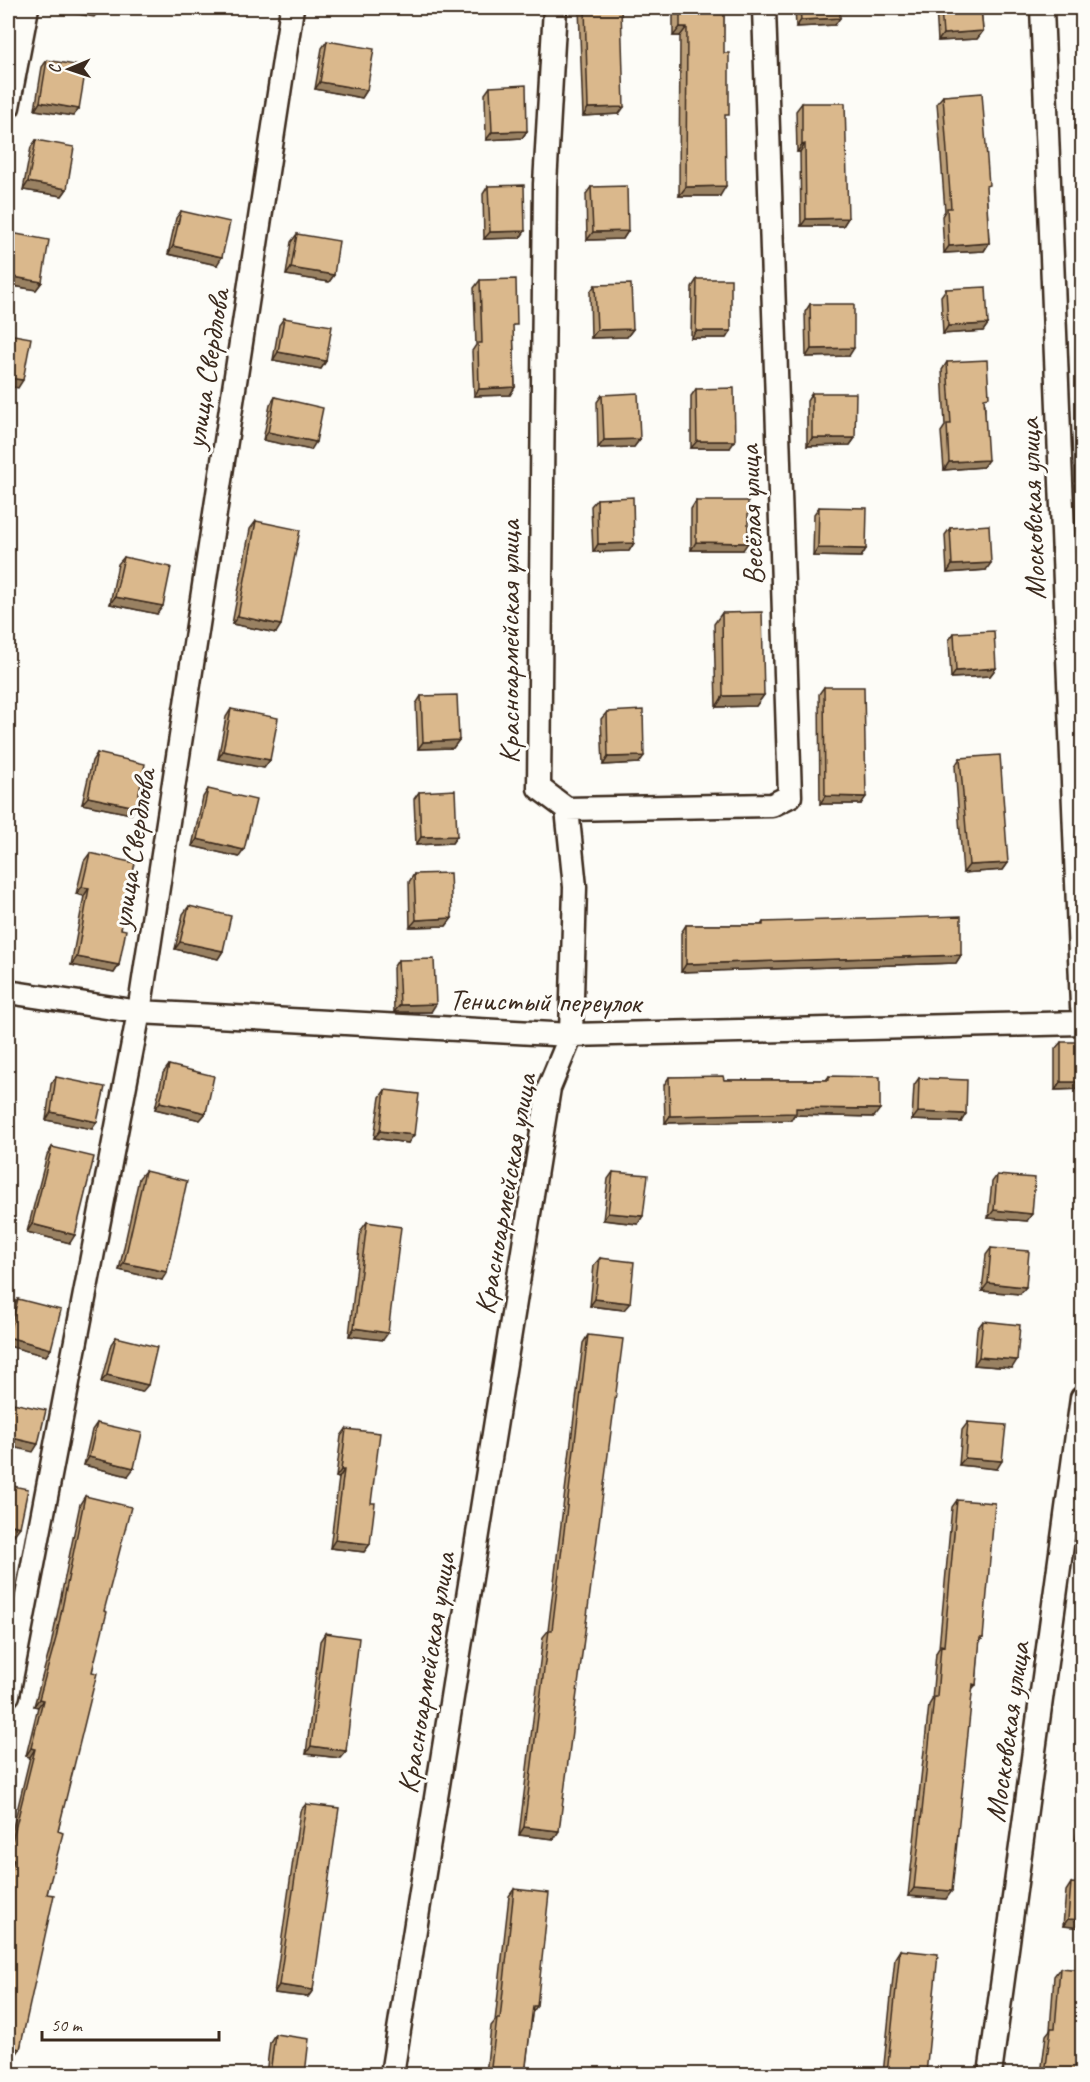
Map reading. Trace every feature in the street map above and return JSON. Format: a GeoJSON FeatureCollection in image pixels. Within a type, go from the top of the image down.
{"type":"FeatureCollection","features":[{"type":"Feature","properties":{"kind":"street"},"geometry":{"type":"LineString","coordinates":[[8,107],[27,8]]}},
{"type":"Feature","properties":{"kind":"street","name":"улица Свердлова"},"geometry":{"type":"LineString","coordinates":[[8,1695],[139,1012],[292,8]]}},
{"type":"Feature","properties":{"kind":"street","name":"Красноармейская улица"},"geometry":{"type":"LineString","coordinates":[[392,2074],[549,1088],[571,1035],[575,887],[567,809],[538,788],[545,184],[555,8]]}},
{"type":"Feature","properties":{"kind":"street","name":"Весёлая улица"},"geometry":{"type":"LineString","coordinates":[[567,809],[772,806],[790,796],[764,8]]}},
{"type":"Feature","properties":{"kind":"street","name":"Московская улица"},"geometry":{"type":"LineString","coordinates":[[1042,8],[1083,1007]]}},
{"type":"Feature","properties":{"kind":"street","name":"Тенистый переулок"},"geometry":{"type":"LineString","coordinates":[[8,992],[139,1012],[571,1035],[1083,1023]]}},
{"type":"Feature","properties":{"kind":"street","name":"Московская улица"},"geometry":{"type":"LineString","coordinates":[[990,2074],[1083,1398]]}},
{"type":"Feature","properties":{"kind":"building"},"geometry":{"type":"Polygon","coordinates":[[[585,8],[621,8],[624,107],[588,108],[585,8]]]}},
{"type":"Feature","properties":{"kind":"building"},"geometry":{"type":"Polygon","coordinates":[[[680,8],[724,8],[724,53],[729,53],[729,115],[725,115],[726,186],[686,187],[687,27],[680,27],[680,8]]]}},
{"type":"Feature","properties":{"kind":"building"},"geometry":{"type":"Polygon","coordinates":[[[800,8],[840,8],[840,18],[801,20],[800,8]]]}},
{"type":"Feature","properties":{"kind":"building"},"geometry":{"type":"Polygon","coordinates":[[[941,8],[981,8],[983,31],[943,34],[941,8]]]}},
{"type":"Feature","properties":{"kind":"building"},"geometry":{"type":"Polygon","coordinates":[[[327,41],[374,49],[367,90],[320,82],[327,41]]]}},
{"type":"Feature","properties":{"kind":"building"},"geometry":{"type":"Polygon","coordinates":[[[47,60],[86,67],[79,109],[40,102],[47,60]]]}},
{"type":"Feature","properties":{"kind":"building"},"geometry":{"type":"Polygon","coordinates":[[[526,85],[527,131],[492,132],[490,87],[526,85]]]}},
{"type":"Feature","properties":{"kind":"building"},"geometry":{"type":"Polygon","coordinates":[[[982,93],[989,185],[986,186],[989,243],[949,246],[947,208],[951,208],[943,96],[982,93]]]}},
{"type":"Feature","properties":{"kind":"building"},"geometry":{"type":"Polygon","coordinates":[[[802,103],[845,103],[848,218],[806,219],[802,103]]]}},
{"type":"Feature","properties":{"kind":"building"},"geometry":{"type":"Polygon","coordinates":[[[36,140],[74,147],[67,189],[28,182],[36,140]]]}},
{"type":"Feature","properties":{"kind":"building"},"geometry":{"type":"Polygon","coordinates":[[[524,185],[525,231],[490,232],[488,186],[524,185]]]}},
{"type":"Feature","properties":{"kind":"building"},"geometry":{"type":"Polygon","coordinates":[[[627,186],[628,231],[593,232],[591,187],[627,186]]]}},
{"type":"Feature","properties":{"kind":"building"},"geometry":{"type":"Polygon","coordinates":[[[181,211],[230,222],[222,257],[173,246],[181,211]]]}},
{"type":"Feature","properties":{"kind":"building"},"geometry":{"type":"Polygon","coordinates":[[[11,233],[49,240],[42,282],[8,276],[11,233]]]}},
{"type":"Feature","properties":{"kind":"building"},"geometry":{"type":"Polygon","coordinates":[[[297,234],[339,241],[334,275],[291,268],[297,234]]]}},
{"type":"Feature","properties":{"kind":"building"},"geometry":{"type":"Polygon","coordinates":[[[516,279],[517,325],[513,325],[515,387],[479,389],[478,343],[482,343],[480,280],[516,279]]]}},
{"type":"Feature","properties":{"kind":"building"},"geometry":{"type":"Polygon","coordinates":[[[697,279],[731,279],[731,331],[696,331],[697,279]]]}},
{"type":"Feature","properties":{"kind":"building"},"geometry":{"type":"Polygon","coordinates":[[[631,284],[633,329],[597,330],[595,285],[631,284]]]}},
{"type":"Feature","properties":{"kind":"building"},"geometry":{"type":"Polygon","coordinates":[[[986,287],[988,324],[948,326],[946,289],[986,287]]]}},
{"type":"Feature","properties":{"kind":"building"},"geometry":{"type":"Polygon","coordinates":[[[810,304],[854,304],[854,348],[811,349],[810,304]]]}},
{"type":"Feature","properties":{"kind":"building"},"geometry":{"type":"Polygon","coordinates":[[[284,318],[332,326],[326,361],[278,352],[284,318]]]}},
{"type":"Feature","properties":{"kind":"building"},"geometry":{"type":"Polygon","coordinates":[[[8,334],[31,338],[23,380],[8,378],[8,334]]]}},
{"type":"Feature","properties":{"kind":"building"},"geometry":{"type":"Polygon","coordinates":[[[987,360],[989,397],[984,398],[988,460],[949,462],[947,424],[951,424],[947,362],[987,360]]]}},
{"type":"Feature","properties":{"kind":"building"},"geometry":{"type":"Polygon","coordinates":[[[734,388],[735,441],[697,441],[696,389],[734,388]]]}},
{"type":"Feature","properties":{"kind":"building"},"geometry":{"type":"Polygon","coordinates":[[[638,393],[640,439],[604,440],[602,395],[638,393]]]}},
{"type":"Feature","properties":{"kind":"building"},"geometry":{"type":"Polygon","coordinates":[[[812,393],[856,393],[855,438],[812,438],[812,393]]]}},
{"type":"Feature","properties":{"kind":"building"},"geometry":{"type":"Polygon","coordinates":[[[275,397],[323,408],[316,442],[268,432],[275,397]]]}},
{"type":"Feature","properties":{"kind":"building"},"geometry":{"type":"Polygon","coordinates":[[[8,460],[12,460],[8,487],[8,460]]]}},
{"type":"Feature","properties":{"kind":"building"},"geometry":{"type":"Polygon","coordinates":[[[633,497],[634,543],[598,544],[597,499],[633,497]]]}},
{"type":"Feature","properties":{"kind":"building"},"geometry":{"type":"Polygon","coordinates":[[[696,501],[748,501],[748,543],[696,542],[696,501]]]}},
{"type":"Feature","properties":{"kind":"building"},"geometry":{"type":"Polygon","coordinates":[[[819,507],[867,508],[866,549],[818,548],[819,507]]]}},
{"type":"Feature","properties":{"kind":"building"},"geometry":{"type":"Polygon","coordinates":[[[256,521],[300,530],[281,625],[238,616],[256,521]]]}},
{"type":"Feature","properties":{"kind":"building"},"geometry":{"type":"Polygon","coordinates":[[[989,525],[991,563],[952,565],[950,528],[989,525]]]}},
{"type":"Feature","properties":{"kind":"building"},"geometry":{"type":"Polygon","coordinates":[[[124,557],[171,567],[163,606],[115,597],[124,557]]]}},
{"type":"Feature","properties":{"kind":"building"},"geometry":{"type":"Polygon","coordinates":[[[762,612],[764,695],[723,696],[722,613],[762,612]]]}},
{"type":"Feature","properties":{"kind":"building"},"geometry":{"type":"Polygon","coordinates":[[[994,631],[996,668],[956,671],[954,633],[994,631]]]}},
{"type":"Feature","properties":{"kind":"building"},"geometry":{"type":"Polygon","coordinates":[[[824,687],[864,687],[866,797],[825,796],[824,687]]]}},
{"type":"Feature","properties":{"kind":"building"},"geometry":{"type":"Polygon","coordinates":[[[457,695],[459,740],[423,742],[421,696],[457,695]]]}},
{"type":"Feature","properties":{"kind":"building"},"geometry":{"type":"Polygon","coordinates":[[[231,709],[278,718],[270,760],[223,751],[231,709]]]}},
{"type":"Feature","properties":{"kind":"building"},"geometry":{"type":"Polygon","coordinates":[[[643,710],[644,756],[608,757],[607,712],[643,710]]]}},
{"type":"Feature","properties":{"kind":"building"},"geometry":{"type":"Polygon","coordinates":[[[97,753],[145,764],[136,807],[88,797],[97,753]]]}},
{"type":"Feature","properties":{"kind":"building"},"geometry":{"type":"Polygon","coordinates":[[[1000,755],[1008,863],[969,865],[960,758],[1000,755]]]}},
{"type":"Feature","properties":{"kind":"building"},"geometry":{"type":"Polygon","coordinates":[[[208,789],[256,800],[244,850],[197,839],[208,789]]]}},
{"type":"Feature","properties":{"kind":"building"},"geometry":{"type":"Polygon","coordinates":[[[455,790],[457,836],[421,837],[419,792],[455,790]]]}},
{"type":"Feature","properties":{"kind":"building"},"geometry":{"type":"Polygon","coordinates":[[[90,853],[135,863],[121,929],[126,930],[119,965],[77,957],[89,888],[82,887],[90,853]]]}},
{"type":"Feature","properties":{"kind":"building"},"geometry":{"type":"Polygon","coordinates":[[[450,873],[452,918],[416,920],[414,874],[450,873]]]}},
{"type":"Feature","properties":{"kind":"building"},"geometry":{"type":"Polygon","coordinates":[[[189,906],[231,916],[223,951],[180,942],[189,906]]]}},
{"type":"Feature","properties":{"kind":"building"},"geometry":{"type":"Polygon","coordinates":[[[961,916],[961,955],[686,964],[686,925],[763,925],[763,922],[961,916]]]}},
{"type":"Feature","properties":{"kind":"building"},"geometry":{"type":"Polygon","coordinates":[[[434,959],[436,1004],[400,1005],[398,960],[434,959]]]}},
{"type":"Feature","properties":{"kind":"building"},"geometry":{"type":"Polygon","coordinates":[[[1061,1042],[1083,1042],[1083,1082],[1061,1082],[1061,1042]]]}},
{"type":"Feature","properties":{"kind":"building"},"geometry":{"type":"Polygon","coordinates":[[[169,1065],[214,1076],[206,1113],[160,1102],[169,1065]]]}},
{"type":"Feature","properties":{"kind":"building"},"geometry":{"type":"Polygon","coordinates":[[[723,1076],[724,1080],[829,1080],[829,1076],[880,1077],[880,1109],[796,1108],[796,1113],[670,1116],[669,1077],[723,1076]]]}},
{"type":"Feature","properties":{"kind":"building"},"geometry":{"type":"Polygon","coordinates":[[[56,1077],[105,1087],[97,1122],[51,1112],[56,1077]]]}},
{"type":"Feature","properties":{"kind":"building"},"geometry":{"type":"Polygon","coordinates":[[[919,1078],[967,1080],[966,1114],[918,1112],[919,1078]]]}},
{"type":"Feature","properties":{"kind":"building"},"geometry":{"type":"Polygon","coordinates":[[[385,1090],[419,1094],[414,1135],[380,1131],[385,1090]]]}},
{"type":"Feature","properties":{"kind":"building"},"geometry":{"type":"Polygon","coordinates":[[[52,1147],[94,1157],[75,1235],[32,1224],[52,1147]]]}},
{"type":"Feature","properties":{"kind":"building"},"geometry":{"type":"Polygon","coordinates":[[[145,1171],[187,1181],[167,1272],[124,1263],[145,1171]]]}},
{"type":"Feature","properties":{"kind":"building"},"geometry":{"type":"Polygon","coordinates":[[[613,1172],[648,1175],[643,1216],[608,1213],[613,1172]]]}},
{"type":"Feature","properties":{"kind":"building"},"geometry":{"type":"Polygon","coordinates":[[[997,1175],[1035,1178],[1032,1214],[994,1210],[997,1175]]]}},
{"type":"Feature","properties":{"kind":"building"},"geometry":{"type":"Polygon","coordinates":[[[367,1222],[401,1227],[388,1333],[354,1328],[367,1222]]]}},
{"type":"Feature","properties":{"kind":"building"},"geometry":{"type":"Polygon","coordinates":[[[991,1248],[1029,1251],[1026,1287],[988,1283],[991,1248]]]}},
{"type":"Feature","properties":{"kind":"building"},"geometry":{"type":"Polygon","coordinates":[[[600,1258],[634,1262],[630,1303],[595,1299],[600,1258]]]}},
{"type":"Feature","properties":{"kind":"building"},"geometry":{"type":"Polygon","coordinates":[[[18,1299],[61,1310],[51,1349],[8,1337],[18,1299]]]}},
{"type":"Feature","properties":{"kind":"building"},"geometry":{"type":"Polygon","coordinates":[[[983,1321],[1020,1325],[1017,1360],[979,1357],[983,1321]]]}},
{"type":"Feature","properties":{"kind":"building"},"geometry":{"type":"Polygon","coordinates":[[[588,1335],[623,1339],[559,1831],[524,1827],[549,1630],[552,1630],[588,1335]]]}},
{"type":"Feature","properties":{"kind":"building"},"geometry":{"type":"Polygon","coordinates":[[[116,1337],[157,1347],[148,1385],[107,1375],[116,1337]]]}},
{"type":"Feature","properties":{"kind":"building"},"geometry":{"type":"Polygon","coordinates":[[[8,1402],[46,1410],[38,1444],[8,1437],[8,1402]]]}},
{"type":"Feature","properties":{"kind":"building"},"geometry":{"type":"Polygon","coordinates":[[[968,1422],[1006,1425],[1002,1461],[965,1458],[968,1422]]]}},
{"type":"Feature","properties":{"kind":"building"},"geometry":{"type":"Polygon","coordinates":[[[97,1423],[142,1433],[134,1468],[89,1457],[97,1423]]]}},
{"type":"Feature","properties":{"kind":"building"},"geometry":{"type":"Polygon","coordinates":[[[346,1429],[380,1433],[371,1503],[375,1503],[370,1544],[335,1540],[344,1470],[341,1470],[346,1429]]]}},
{"type":"Feature","properties":{"kind":"building"},"geometry":{"type":"Polygon","coordinates":[[[8,1485],[28,1489],[20,1527],[8,1524],[8,1485]]]}},
{"type":"Feature","properties":{"kind":"building"},"geometry":{"type":"Polygon","coordinates":[[[85,1496],[131,1507],[104,1611],[107,1612],[92,1672],[97,1673],[58,1831],[63,1833],[47,1894],[54,1895],[20,2049],[8,2046],[8,1883],[14,1860],[8,1858],[35,1749],[31,1748],[43,1700],[39,1699],[56,1638],[85,1496]]]}},
{"type":"Feature","properties":{"kind":"building"},"geometry":{"type":"Polygon","coordinates":[[[957,1500],[995,1503],[983,1638],[980,1638],[976,1685],[973,1684],[952,1891],[914,1888],[934,1697],[937,1697],[941,1645],[944,1646],[957,1500]]]}},
{"type":"Feature","properties":{"kind":"building"},"geometry":{"type":"Polygon","coordinates":[[[8,1577],[12,1578],[8,1599],[8,1577]]]}},
{"type":"Feature","properties":{"kind":"building"},"geometry":{"type":"Polygon","coordinates":[[[325,1633],[359,1638],[346,1751],[311,1746],[325,1633]]]}},
{"type":"Feature","properties":{"kind":"building"},"geometry":{"type":"Polygon","coordinates":[[[306,1804],[339,1808],[313,1990],[279,1985],[306,1804]]]}},
{"type":"Feature","properties":{"kind":"building"},"geometry":{"type":"Polygon","coordinates":[[[1071,1883],[1083,1884],[1083,1920],[1068,1919],[1071,1883]]]}},
{"type":"Feature","properties":{"kind":"building"},"geometry":{"type":"Polygon","coordinates":[[[514,1889],[549,1893],[537,2006],[533,2006],[525,2074],[490,2074],[497,2019],[500,2019],[514,1889]]]}},
{"type":"Feature","properties":{"kind":"building"},"geometry":{"type":"Polygon","coordinates":[[[900,1950],[938,1954],[926,2074],[887,2074],[900,1950]]]}},
{"type":"Feature","properties":{"kind":"building"},"geometry":{"type":"Polygon","coordinates":[[[1060,1968],[1083,1970],[1083,2074],[1045,2074],[1051,2028],[1055,2028],[1060,1968]]]}},
{"type":"Feature","properties":{"kind":"building"},"geometry":{"type":"Polygon","coordinates":[[[275,2034],[309,2039],[305,2074],[270,2074],[275,2034]]]}}]}
